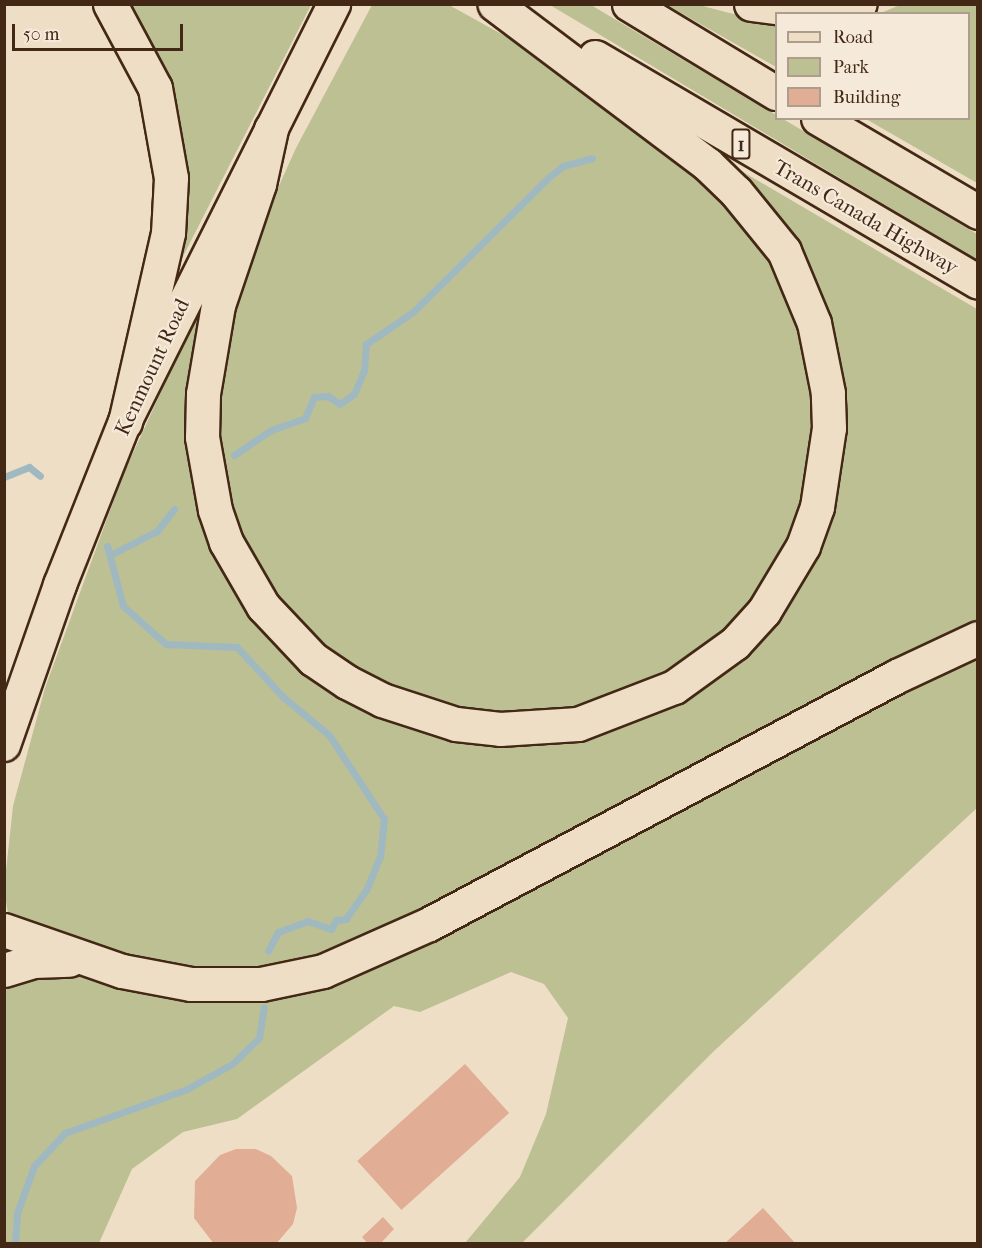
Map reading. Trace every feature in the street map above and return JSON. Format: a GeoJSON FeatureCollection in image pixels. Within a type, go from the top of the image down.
{"type":"FeatureCollection","features":[{"type":"Feature","properties":{"kind":"highway"},"geometry":{"type":"LineString","coordinates":[[110,4],[155,88],[171,178],[168,233],[125,422]]}},
{"type":"Feature","properties":{"kind":"highway"},"geometry":{"type":"LineString","coordinates":[[271,129],[259,184],[218,305],[203,394],[206,467],[215,510],[246,581],[263,606],[313,660],[347,682],[382,700],[456,724],[500,729],[578,724],[674,687],[735,643],[764,611],[803,546],[822,488],[829,428],[825,372],[814,323],[784,251],[736,192],[707,164],[495,4]]}},
{"type":"Feature","properties":{"kind":"highway","name":"Trans Canada Highway"},"geometry":{"type":"LineString","coordinates":[[506,4],[978,282]]}},
{"type":"Feature","properties":{"kind":"highway"},"geometry":{"type":"LineString","coordinates":[[629,4],[775,92]]}},
{"type":"Feature","properties":{"kind":"highway"},"geometry":{"type":"LineString","coordinates":[[751,4],[805,11],[860,4]]}},
{"type":"Feature","properties":{"kind":"highway"},"geometry":{"type":"LineString","coordinates":[[821,120],[978,212]]}},
{"type":"Feature","properties":{"kind":"highway"},"geometry":{"type":"LineString","coordinates":[[4,930],[89,960],[159,980],[230,987],[280,981],[334,968],[429,924],[897,676],[978,638]]}},
{"type":"Feature","properties":{"kind":"highway"},"geometry":{"type":"LineString","coordinates":[[4,970],[33,962],[89,960]]}},
{"type":"Feature","properties":{"kind":"main road","name":"Kenmount Road"},"geometry":{"type":"LineString","coordinates":[[4,745],[28,674],[125,422],[334,4]]}},
{"type":"Feature","properties":{"kind":"main road"},"geometry":{"type":"LineString","coordinates":[[4,708],[28,674]]}},
{"type":"Feature","properties":{"kind":"green space"},"geometry":{"type":"Polygon","coordinates":[[[902,4],[977,5],[977,183],[868,120],[970,120],[970,12],[883,12],[902,4]]]}},
{"type":"Feature","properties":{"kind":"green space"},"geometry":{"type":"Polygon","coordinates":[[[121,5],[311,5],[167,288],[176,236],[121,5]]]}},
{"type":"Feature","properties":{"kind":"green space"},"geometry":{"type":"Polygon","coordinates":[[[372,5],[449,5],[554,63],[699,168],[780,267],[819,389],[814,481],[776,575],[708,651],[616,701],[525,720],[426,707],[338,660],[296,627],[266,589],[224,505],[213,409],[242,268],[296,148],[372,5]]]}},
{"type":"Feature","properties":{"kind":"green space"},"geometry":{"type":"Polygon","coordinates":[[[550,5],[591,5],[775,114],[775,120],[785,120],[977,234],[977,260],[550,5]]]}},
{"type":"Feature","properties":{"kind":"green space"},"geometry":{"type":"Polygon","coordinates":[[[667,5],[699,5],[775,25],[775,66],[667,5]]]}},
{"type":"Feature","properties":{"kind":"green space"},"geometry":{"type":"Polygon","coordinates":[[[716,156],[977,309],[977,626],[421,918],[293,967],[184,973],[20,923],[8,914],[4,889],[13,806],[45,688],[123,475],[209,287],[207,525],[366,706],[617,727],[682,698],[770,625],[838,388],[716,156]]]}},
{"type":"Feature","properties":{"kind":"green space"},"geometry":{"type":"Polygon","coordinates":[[[977,650],[977,808],[714,1051],[522,1243],[465,1243],[520,1177],[546,1114],[568,1018],[544,984],[511,972],[420,1012],[394,1006],[237,1119],[183,1132],[132,1169],[99,1243],[5,1244],[5,985],[50,970],[344,978],[378,965],[807,735],[977,650]]]}},
{"type":"Feature","properties":{"kind":"building"},"geometry":{"type":"Polygon","coordinates":[[[465,1064],[509,1113],[401,1210],[357,1161],[465,1064]]]}},
{"type":"Feature","properties":{"kind":"building"},"geometry":{"type":"Polygon","coordinates":[[[236,1149],[256,1149],[271,1156],[292,1176],[297,1208],[293,1224],[276,1244],[214,1244],[194,1218],[195,1181],[220,1155],[236,1149]]]}},
{"type":"Feature","properties":{"kind":"building"},"geometry":{"type":"Polygon","coordinates":[[[763,1208],[796,1244],[724,1244],[763,1208]]]}},
{"type":"Feature","properties":{"kind":"building"},"geometry":{"type":"Polygon","coordinates":[[[383,1217],[394,1229],[380,1244],[368,1244],[362,1237],[383,1217]]]}},
{"type":"Feature","properties":{"kind":"waterway"},"geometry":{"type":"LineString","coordinates":[[234,455],[271,430],[305,418],[314,397],[328,396],[340,404],[354,394],[364,371],[366,344],[413,312],[549,177],[563,166],[592,158]]}},
{"type":"Feature","properties":{"kind":"waterway"},"geometry":{"type":"LineString","coordinates":[[4,477],[29,467],[40,476]]}},
{"type":"Feature","properties":{"kind":"waterway"},"geometry":{"type":"LineString","coordinates":[[112,554],[157,531],[174,509]]}},
{"type":"Feature","properties":{"kind":"waterway"},"geometry":{"type":"LineString","coordinates":[[107,546],[123,606],[166,644],[237,647],[282,696],[329,735],[384,819],[380,856],[366,890],[346,919],[336,920],[331,929],[308,921],[278,932],[268,951]]}},
{"type":"Feature","properties":{"kind":"waterway"},"geometry":{"type":"LineString","coordinates":[[15,1244],[17,1213],[34,1166],[65,1133],[187,1089],[232,1064],[259,1038],[264,1007]]}}]}
